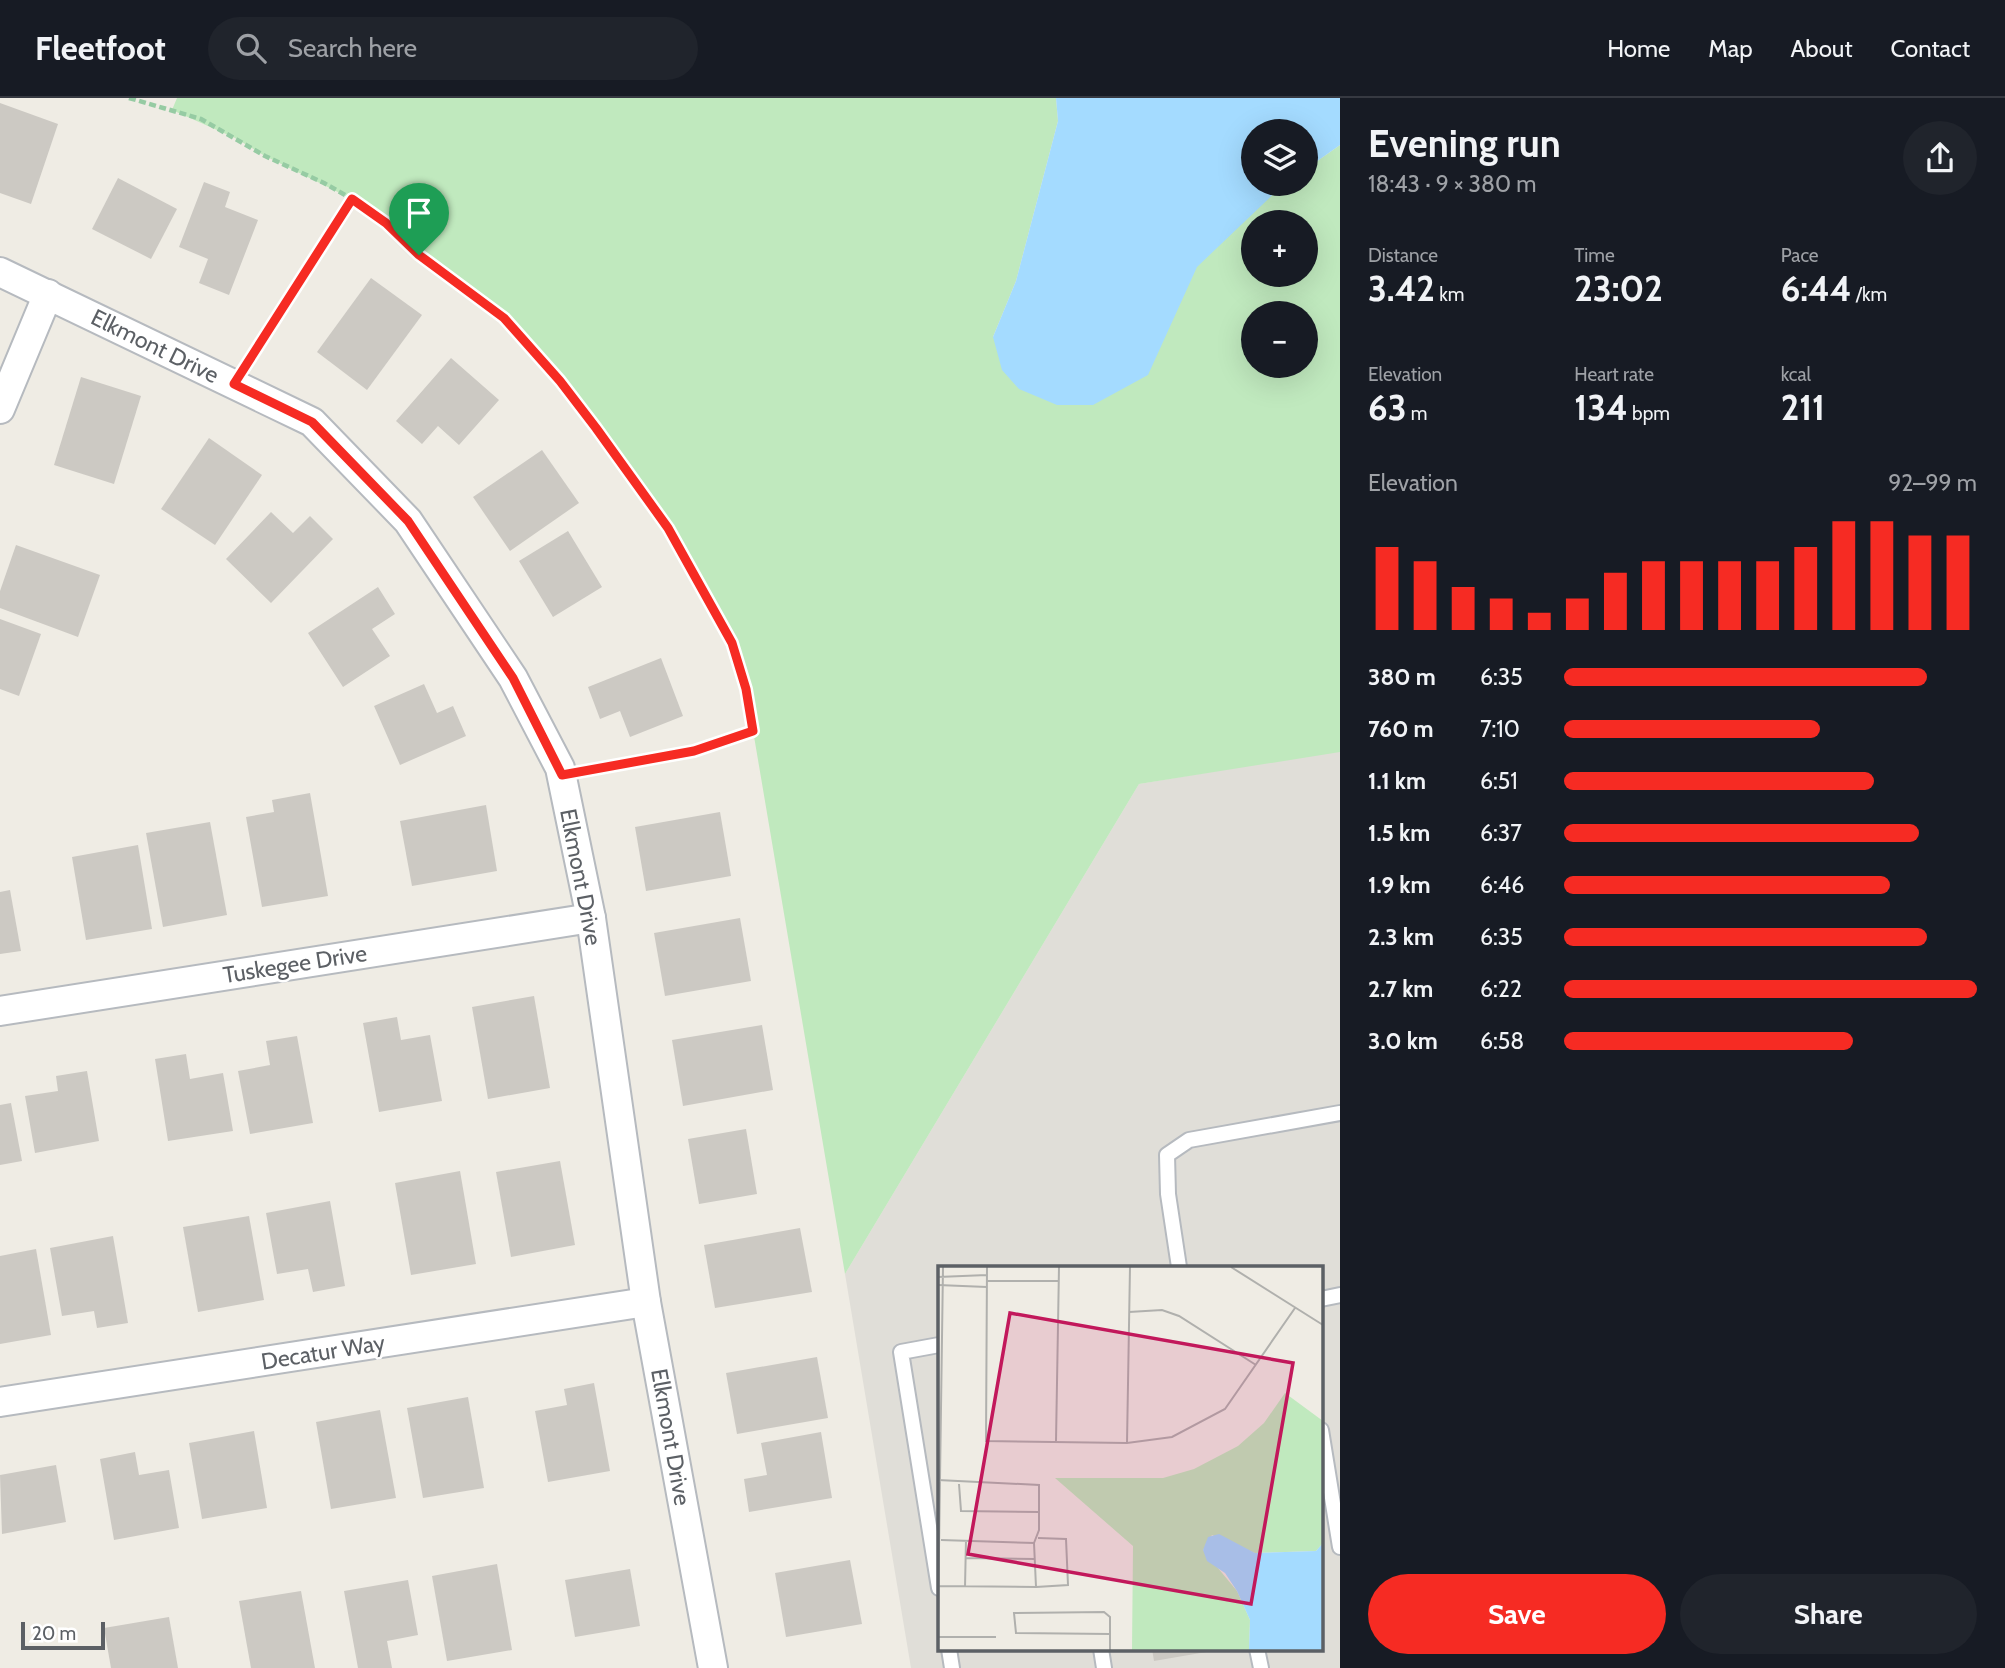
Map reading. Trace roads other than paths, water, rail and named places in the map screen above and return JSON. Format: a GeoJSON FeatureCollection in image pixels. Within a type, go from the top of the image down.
{"type":"FeatureCollection","features":[{"type":"Feature","properties":{"kind":"street","name":"Elkmont Drive"},"geometry":{"type":"LineString","coordinates":[[0,272],[312,422],[408,521],[513,678],[562,775],[591,918],[646,1302],[713,1668]]}},
{"type":"Feature","properties":{"kind":"street"},"geometry":{"type":"LineString","coordinates":[[0,409],[48,294]]}},
{"type":"Feature","properties":{"kind":"street","name":"Tuskegee Drive"},"geometry":{"type":"LineString","coordinates":[[0,1011],[591,918]]}},
{"type":"Feature","properties":{"kind":"street","name":"Decatur Way"},"geometry":{"type":"LineString","coordinates":[[0,1402],[646,1302]]}},
{"type":"Feature","properties":{"kind":"lane"},"geometry":{"type":"LineString","coordinates":[[1179,1266],[1168,1194],[1167,1155],[1189,1140],[1340,1113]]}},
{"type":"Feature","properties":{"kind":"lane"},"geometry":{"type":"LineString","coordinates":[[1322,1299],[1340,1295]]}},
{"type":"Feature","properties":{"kind":"lane"},"geometry":{"type":"LineString","coordinates":[[938,1345],[901,1352],[938,1582]]}},
{"type":"Feature","properties":{"kind":"lane"},"geometry":{"type":"LineString","coordinates":[[1322,1436],[1340,1547]]}},
{"type":"Feature","properties":{"kind":"lane"},"geometry":{"type":"LineString","coordinates":[[949,1650],[952,1668]]}},
{"type":"Feature","properties":{"kind":"lane"},"geometry":{"type":"LineString","coordinates":[[1101,1650],[1104,1668]]}},
{"type":"Feature","properties":{"kind":"lane"},"geometry":{"type":"LineString","coordinates":[[1257,1650],[1261,1668]]}},
{"type":"Feature","properties":{"kind":"water"},"geometry":{"type":"Polygon","coordinates":[[[1056,98],[1340,98],[1340,145],[1318,161],[1318,119],[1241,119],[1241,196],[1271,196],[1257,210],[1241,210],[1241,225],[1197,267],[1148,375],[1093,405],[1057,405],[1019,389],[1002,370],[993,337],[1016,281],[1058,121],[1056,98]]]}}]}
